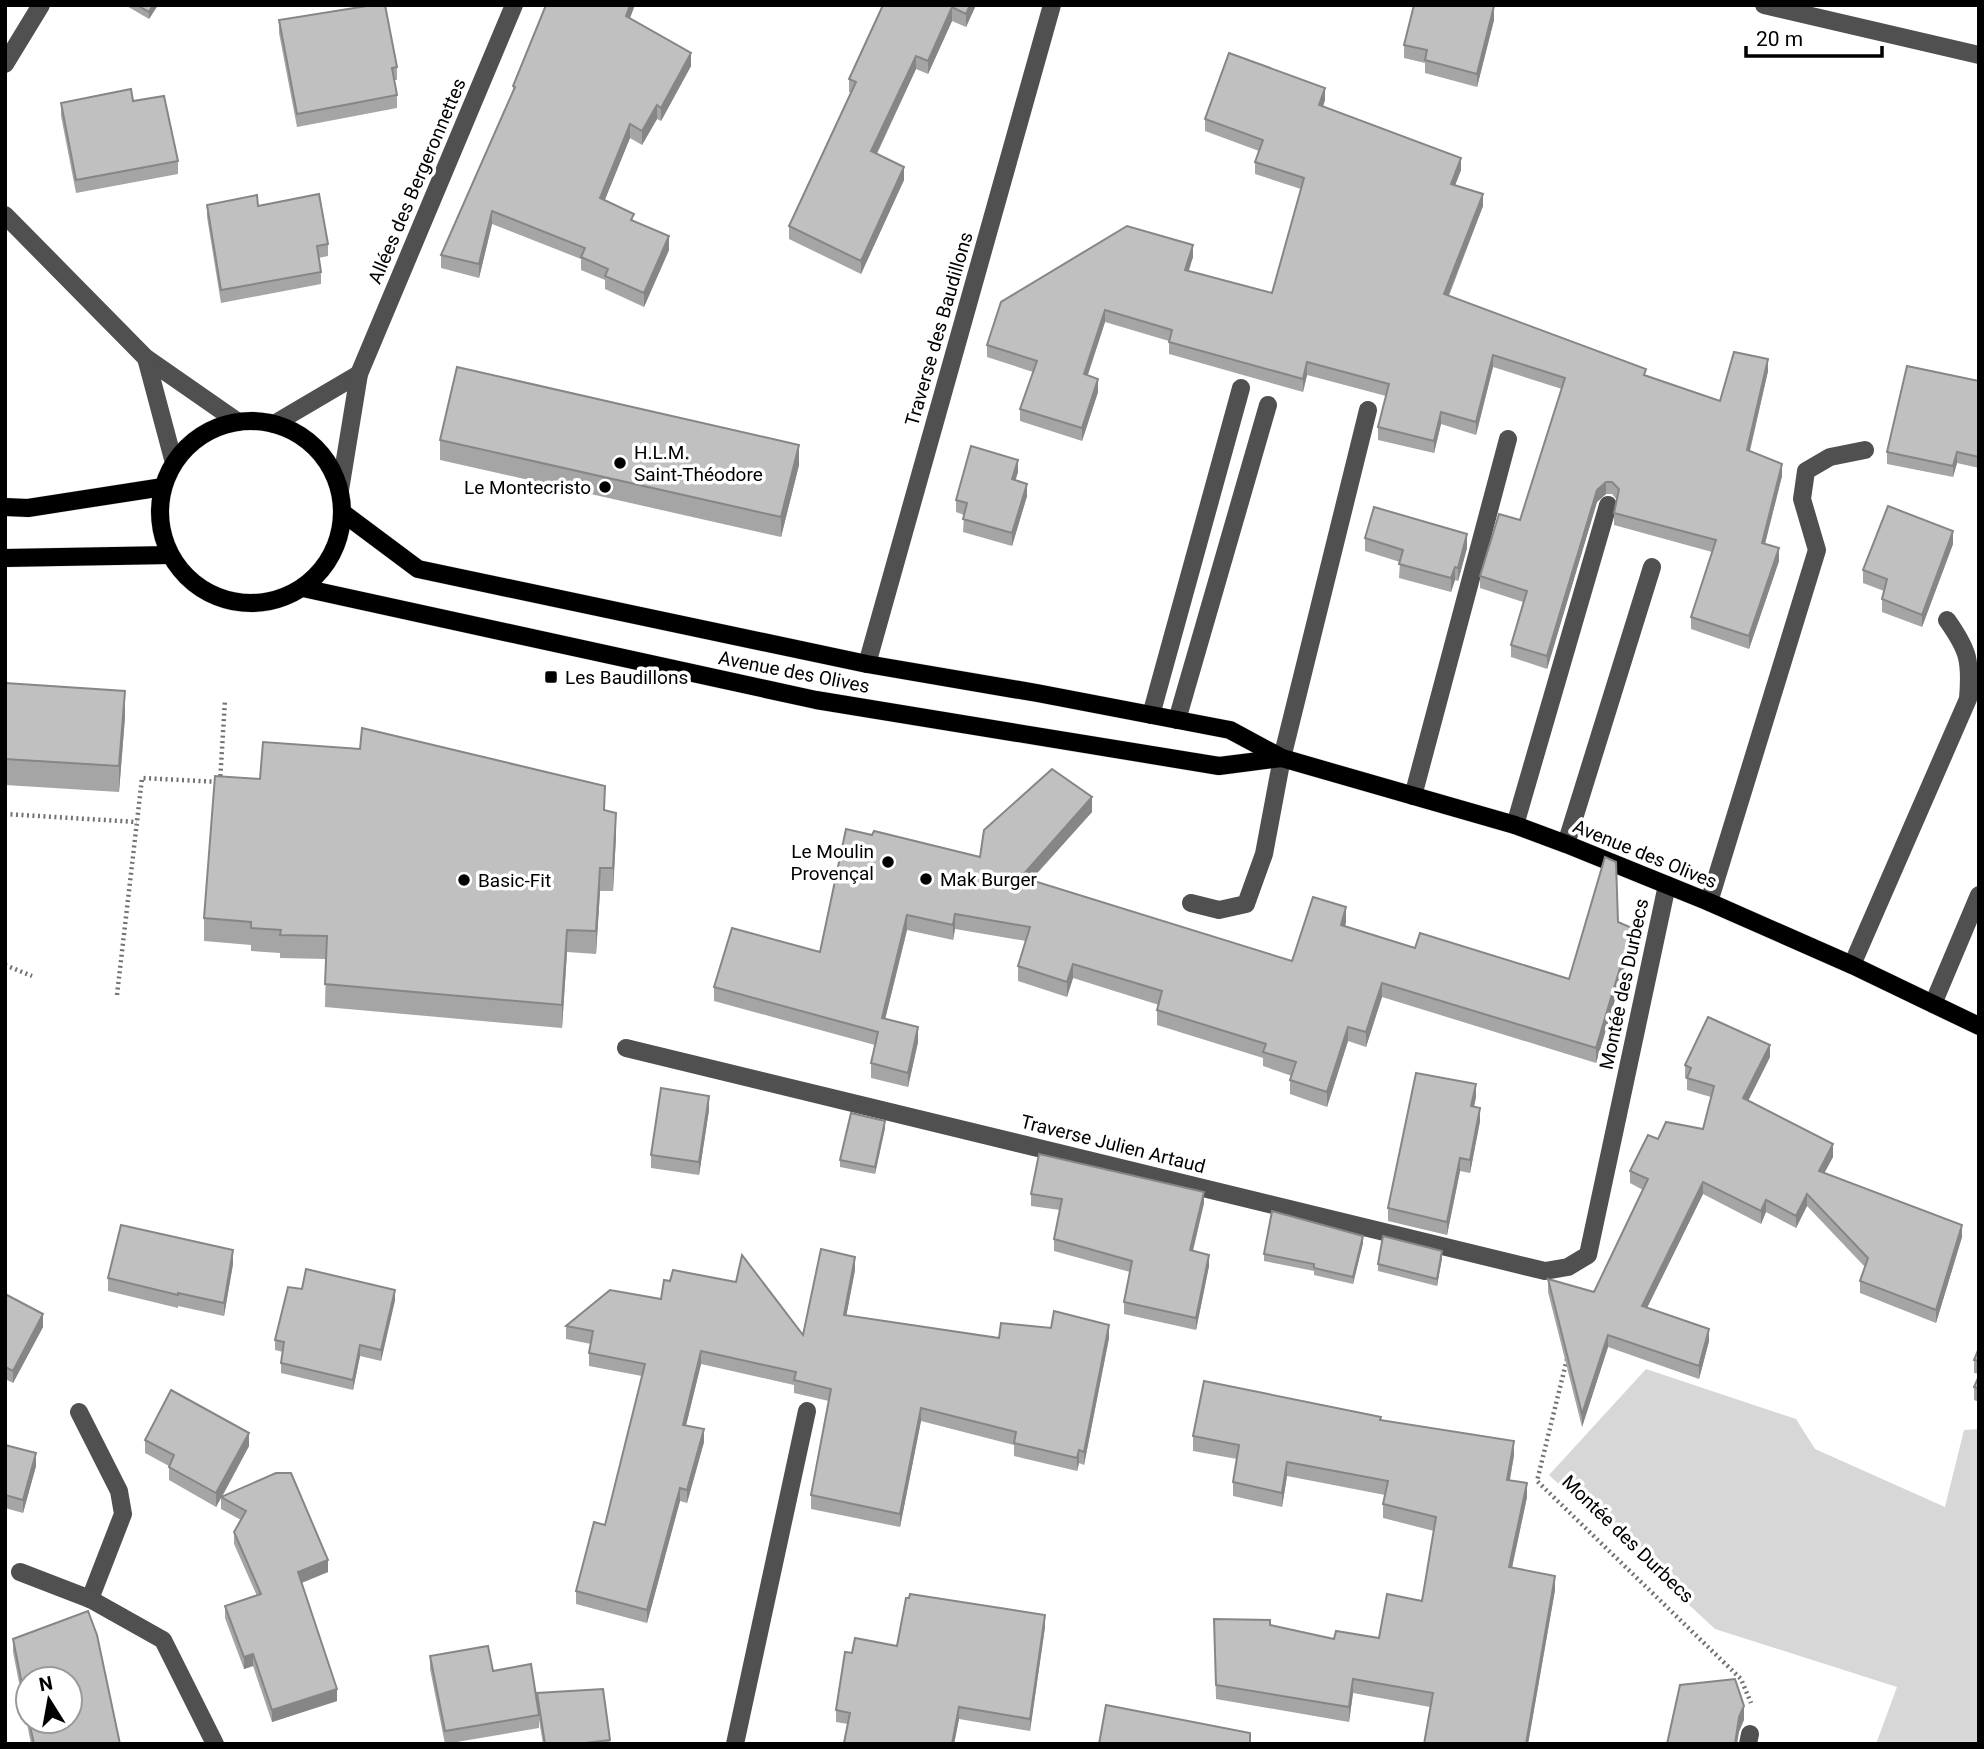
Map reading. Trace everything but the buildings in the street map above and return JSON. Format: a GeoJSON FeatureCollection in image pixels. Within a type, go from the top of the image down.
{"type":"FeatureCollection","features":[{"type":"Feature","properties":{"kind":"main road"},"geometry":{"type":"LineString","coordinates":[[238,422],[274,424],[303,437],[327,460],[340,490],[343,513],[338,542],[324,568],[303,588],[268,602],[229,601],[194,584],[170,555],[161,526],[163,487],[174,463],[191,444],[213,429],[238,422]]}},
{"type":"Feature","properties":{"kind":"main road"},"geometry":{"type":"LineString","coordinates":[[5,507],[28,508],[163,487]]}},
{"type":"Feature","properties":{"kind":"main road","name":"Avenue des Olives"},"geometry":{"type":"LineString","coordinates":[[343,513],[418,569],[867,664],[1230,730],[1282,758],[1515,825],[1566,844],[1709,902],[1852,965],[1979,1026]]}},
{"type":"Feature","properties":{"kind":"main road"},"geometry":{"type":"LineString","coordinates":[[5,558],[170,555]]}},
{"type":"Feature","properties":{"kind":"main road","name":"Avenue des Olives"},"geometry":{"type":"LineString","coordinates":[[303,588],[816,700],[1219,766],[1282,758]]}},
{"type":"Feature","properties":{"kind":"street"},"geometry":{"type":"LineString","coordinates":[[5,64],[41,5]]}},
{"type":"Feature","properties":{"kind":"street","name":"Allées des Bergeronnettes"},"geometry":{"type":"LineString","coordinates":[[340,490],[359,374],[514,5]]}},
{"type":"Feature","properties":{"kind":"street","name":"Traverse des Baudillons"},"geometry":{"type":"LineString","coordinates":[[867,664],[1052,5]]}},
{"type":"Feature","properties":{"kind":"street"},"geometry":{"type":"LineString","coordinates":[[1764,5],[1979,55]]}},
{"type":"Feature","properties":{"kind":"street"},"geometry":{"type":"LineString","coordinates":[[5,215],[146,358],[238,422]]}},
{"type":"Feature","properties":{"kind":"street"},"geometry":{"type":"LineString","coordinates":[[146,358],[174,463]]}},
{"type":"Feature","properties":{"kind":"street"},"geometry":{"type":"LineString","coordinates":[[274,424],[359,374]]}},
{"type":"Feature","properties":{"kind":"street"},"geometry":{"type":"LineString","coordinates":[[1151,715],[1241,388]]}},
{"type":"Feature","properties":{"kind":"street"},"geometry":{"type":"LineString","coordinates":[[1177,720],[1268,405]]}},
{"type":"Feature","properties":{"kind":"street"},"geometry":{"type":"LineString","coordinates":[[1191,903],[1219,910],[1246,904],[1264,854],[1282,758],[1368,410]]}},
{"type":"Feature","properties":{"kind":"street"},"geometry":{"type":"LineString","coordinates":[[1413,796],[1508,439]]}},
{"type":"Feature","properties":{"kind":"street"},"geometry":{"type":"LineString","coordinates":[[1709,902],[1817,550],[1802,499],[1807,471],[1830,457],[1865,450]]}},
{"type":"Feature","properties":{"kind":"street"},"geometry":{"type":"LineString","coordinates":[[1515,825],[1608,505]]}},
{"type":"Feature","properties":{"kind":"street"},"geometry":{"type":"LineString","coordinates":[[1566,844],[1652,567]]}},
{"type":"Feature","properties":{"kind":"street"},"geometry":{"type":"LineString","coordinates":[[1852,965],[1968,699],[1971,668],[1962,642],[1947,620]]}},
{"type":"Feature","properties":{"kind":"street","name":"Montée des Durbecs"},"geometry":{"type":"LineString","coordinates":[[1588,1255],[1667,885]]}},
{"type":"Feature","properties":{"kind":"street"},"geometry":{"type":"LineString","coordinates":[[1934,1004],[1979,895]]}},
{"type":"Feature","properties":{"kind":"street","name":"Traverse Julien Artaud"},"geometry":{"type":"LineString","coordinates":[[626,1048],[1545,1271],[1568,1267],[1588,1255]]}},
{"type":"Feature","properties":{"kind":"street"},"geometry":{"type":"LineString","coordinates":[[735,1744],[807,1411]]}},
{"type":"Feature","properties":{"kind":"street"},"geometry":{"type":"LineString","coordinates":[[79,1412],[119,1491],[123,1514],[90,1599]]}},
{"type":"Feature","properties":{"kind":"street"},"geometry":{"type":"LineString","coordinates":[[20,1572],[90,1599],[163,1640],[215,1744]]}},
{"type":"Feature","properties":{"kind":"path"},"geometry":{"type":"LineString","coordinates":[[117,996],[142,778],[220,782],[225,700]]}},
{"type":"Feature","properties":{"kind":"path"},"geometry":{"type":"LineString","coordinates":[[5,814],[137,822]]}},
{"type":"Feature","properties":{"kind":"path"},"geometry":{"type":"LineString","coordinates":[[5,965],[32,975]]}},
{"type":"Feature","properties":{"kind":"path","name":"Montée des Durbecs"},"geometry":{"type":"LineString","coordinates":[[1568,1352],[1537,1481],[1731,1670]]}},
{"type":"Feature","properties":{"kind":"shaded area"},"geometry":{"type":"Polygon","coordinates":[[[1646,1369],[1796,1419],[1815,1449],[1945,1507],[1964,1430],[1979,1429],[1979,1744],[1876,1744],[1897,1687],[1715,1629],[1549,1475],[1646,1369]]]}},
{"type":"Feature","properties":{"kind":"place","name":"H.L.M. Saint-Théodore"},"geometry":{"type":"Point","coordinates":[620,463]}},
{"type":"Feature","properties":{"kind":"place","name":"Le Montecristo"},"geometry":{"type":"Point","coordinates":[605,487]}},
{"type":"Feature","properties":{"kind":"place","name":"Les Baudillons"},"geometry":{"type":"Point","coordinates":[551,677]}},
{"type":"Feature","properties":{"kind":"place","name":"Le Moulin Provençal"},"geometry":{"type":"Point","coordinates":[888,862]}},
{"type":"Feature","properties":{"kind":"place","name":"Mak Burger"},"geometry":{"type":"Point","coordinates":[926,879]}},
{"type":"Feature","properties":{"kind":"place","name":"Basic-Fit"},"geometry":{"type":"Point","coordinates":[464,880]}}]}
